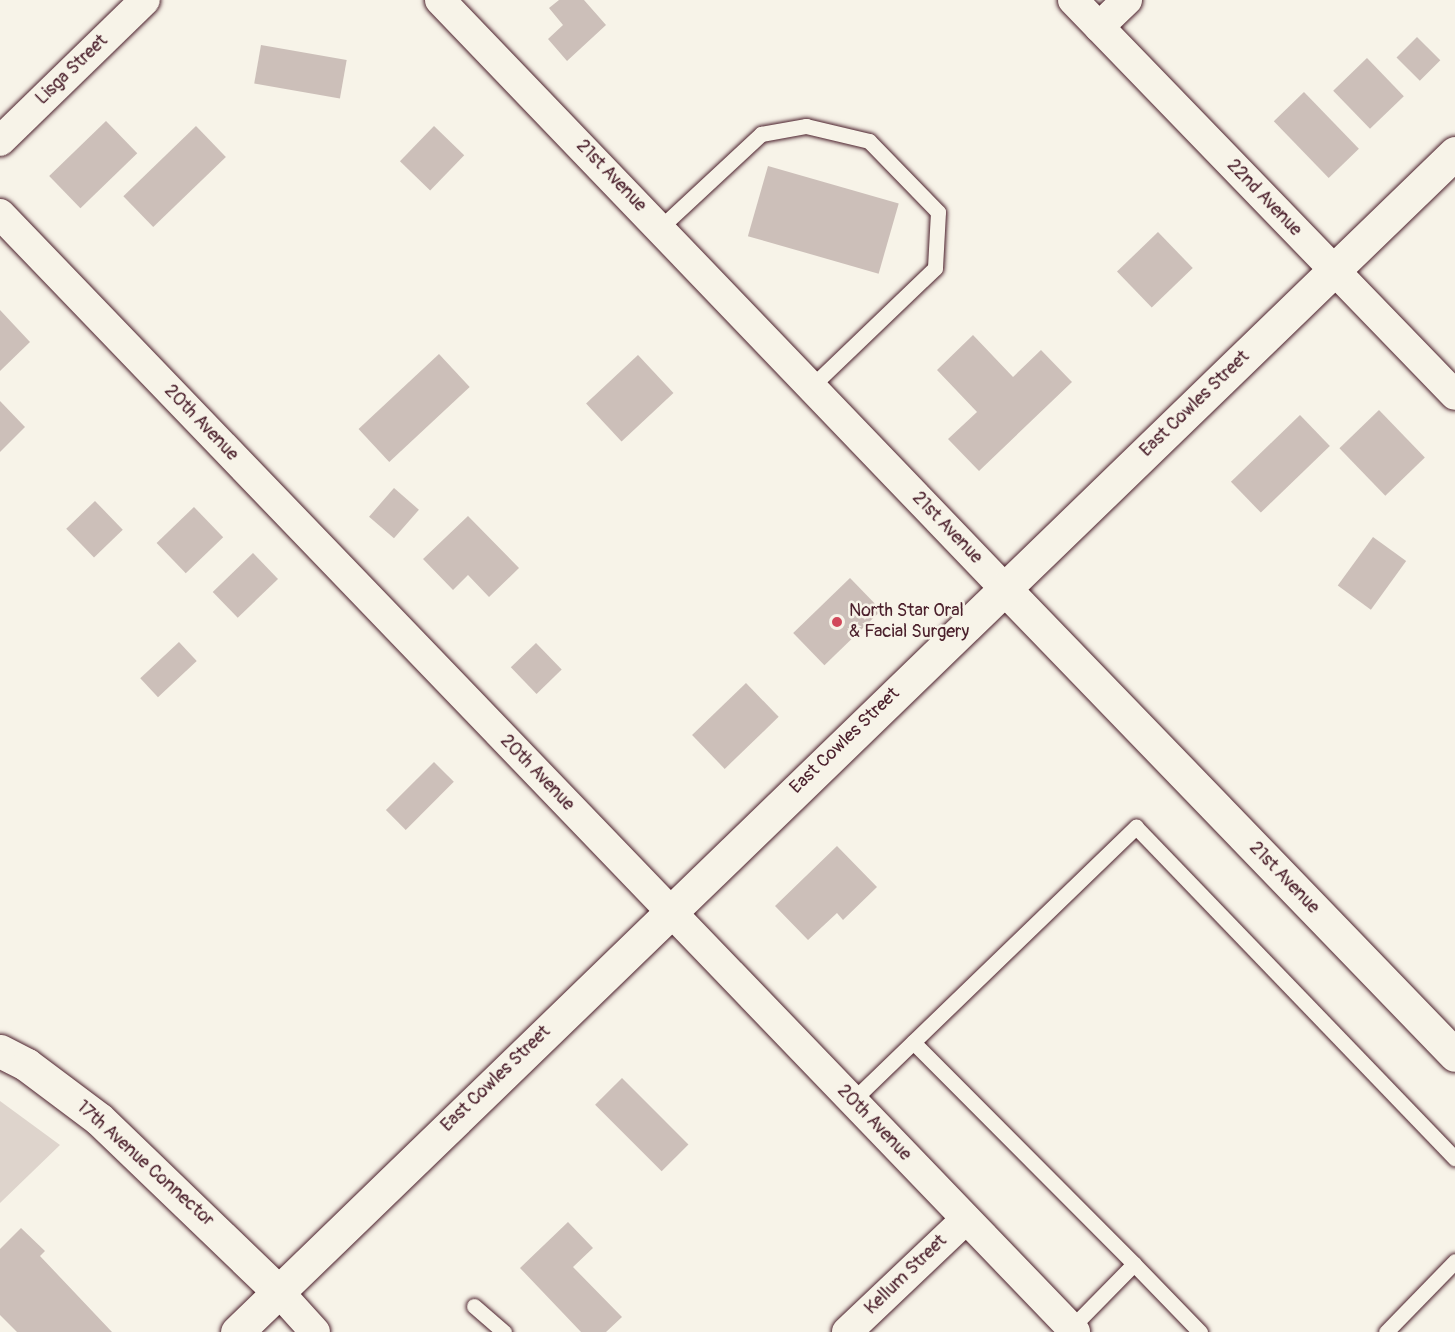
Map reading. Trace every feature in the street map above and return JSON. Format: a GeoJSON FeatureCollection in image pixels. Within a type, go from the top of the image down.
{"type":"FeatureCollection","features":[{"type":"Feature","properties":{"kind":"street","name":"Lisga Street"},"geometry":{"type":"LineString","coordinates":[[0,141],[145,0]]}},
{"type":"Feature","properties":{"kind":"street","name":"21st Avenue"},"geometry":{"type":"LineString","coordinates":[[440,0],[661,227],[1004,588],[1455,1055]]}},
{"type":"Feature","properties":{"kind":"street","name":"22nd Avenue"},"geometry":{"type":"LineString","coordinates":[[1074,0],[1455,395]]}},
{"type":"Feature","properties":{"kind":"street"},"geometry":{"type":"LineString","coordinates":[[1099,27],[1128,0]]}},
{"type":"Feature","properties":{"kind":"street","name":"East Cowles Street"},"geometry":{"type":"LineString","coordinates":[[237,1332],[669,910],[1455,153]]}},
{"type":"Feature","properties":{"kind":"street","name":"20th Avenue"},"geometry":{"type":"LineString","coordinates":[[0,214],[1073,1330]]}},
{"type":"Feature","properties":{"kind":"street","name":"17th Avenue Connector"},"geometry":{"type":"LineString","coordinates":[[0,1052],[27,1065],[99,1119],[278,1291]]}},
{"type":"Feature","properties":{"kind":"street","name":"Kellum Street"},"geometry":{"type":"LineString","coordinates":[[847,1332],[966,1219]]}},
{"type":"Feature","properties":{"kind":"street"},"geometry":{"type":"LineString","coordinates":[[278,1291],[315,1332]]}},
{"type":"Feature","properties":{"kind":"lane"},"geometry":{"type":"LineString","coordinates":[[661,227],[761,134],[806,126],[869,141],[938,212],[935,268],[812,386]]}},
{"type":"Feature","properties":{"kind":"lane"},"geometry":{"type":"LineString","coordinates":[[852,1101],[1136,827],[1455,1158]]}},
{"type":"Feature","properties":{"kind":"lane"},"geometry":{"type":"LineString","coordinates":[[913,1042],[1200,1332]]}},
{"type":"Feature","properties":{"kind":"lane"},"geometry":{"type":"LineString","coordinates":[[1386,1332],[1455,1261]]}},
{"type":"Feature","properties":{"kind":"lane"},"geometry":{"type":"LineString","coordinates":[[1073,1330],[1134,1264]]}},
{"type":"Feature","properties":{"kind":"lane"},"geometry":{"type":"LineString","coordinates":[[474,1306],[504,1332]]}},
{"type":"Feature","properties":{"kind":"shaded area"},"geometry":{"type":"Polygon","coordinates":[[[0,1101],[60,1145],[0,1203],[0,1101]]]}},
{"type":"Feature","properties":{"kind":"building"},"geometry":{"type":"Polygon","coordinates":[[[559,0],[584,0],[606,25],[567,61],[548,39],[563,25],[549,8],[559,0]]]}},
{"type":"Feature","properties":{"kind":"building"},"geometry":{"type":"Polygon","coordinates":[[[1417,37],[1440,60],[1420,81],[1396,58],[1417,37]]]}},
{"type":"Feature","properties":{"kind":"building"},"geometry":{"type":"Polygon","coordinates":[[[261,45],[347,60],[340,99],[254,83],[261,45]]]}},
{"type":"Feature","properties":{"kind":"building"},"geometry":{"type":"Polygon","coordinates":[[[1367,58],[1404,96],[1370,129],[1333,91],[1367,58]]]}},
{"type":"Feature","properties":{"kind":"building"},"geometry":{"type":"Polygon","coordinates":[[[1304,92],[1359,149],[1329,178],[1274,121],[1304,92]]]}},
{"type":"Feature","properties":{"kind":"building"},"geometry":{"type":"Polygon","coordinates":[[[106,121],[137,153],[80,208],[49,176],[106,121]]]}},
{"type":"Feature","properties":{"kind":"building"},"geometry":{"type":"Polygon","coordinates":[[[196,126],[226,157],[153,227],[123,196],[196,126]]]}},
{"type":"Feature","properties":{"kind":"building"},"geometry":{"type":"Polygon","coordinates":[[[434,126],[464,155],[430,190],[400,161],[434,126]]]}},
{"type":"Feature","properties":{"kind":"building"},"geometry":{"type":"Polygon","coordinates":[[[768,166],[899,203],[879,274],[748,236],[768,166]]]}},
{"type":"Feature","properties":{"kind":"building"},"geometry":{"type":"Polygon","coordinates":[[[1158,232],[1193,268],[1152,308],[1117,272],[1158,232]]]}},
{"type":"Feature","properties":{"kind":"building"},"geometry":{"type":"Polygon","coordinates":[[[0,310],[30,342],[0,371],[0,310]]]}},
{"type":"Feature","properties":{"kind":"building"},"geometry":{"type":"Polygon","coordinates":[[[973,335],[1013,377],[1041,350],[1072,382],[979,471],[948,439],[977,412],[937,370],[973,335]]]}},
{"type":"Feature","properties":{"kind":"building"},"geometry":{"type":"Polygon","coordinates":[[[439,354],[470,387],[389,462],[359,429],[439,354]]]}},
{"type":"Feature","properties":{"kind":"building"},"geometry":{"type":"Polygon","coordinates":[[[638,355],[673,393],[622,441],[586,403],[638,355]]]}},
{"type":"Feature","properties":{"kind":"building"},"geometry":{"type":"Polygon","coordinates":[[[0,401],[25,427],[0,452],[0,401]]]}},
{"type":"Feature","properties":{"kind":"building"},"geometry":{"type":"Polygon","coordinates":[[[1379,410],[1425,457],[1385,496],[1339,448],[1379,410]]]}},
{"type":"Feature","properties":{"kind":"building"},"geometry":{"type":"Polygon","coordinates":[[[1300,415],[1330,446],[1261,513],[1231,482],[1300,415]]]}},
{"type":"Feature","properties":{"kind":"building"},"geometry":{"type":"Polygon","coordinates":[[[394,488],[419,510],[394,538],[369,517],[394,488]]]}},
{"type":"Feature","properties":{"kind":"building"},"geometry":{"type":"Polygon","coordinates":[[[95,501],[123,530],[94,558],[66,529],[95,501]]]}},
{"type":"Feature","properties":{"kind":"building"},"geometry":{"type":"Polygon","coordinates":[[[194,507],[223,537],[186,573],[157,543],[194,507]]]}},
{"type":"Feature","properties":{"kind":"building"},"geometry":{"type":"Polygon","coordinates":[[[468,516],[519,568],[489,597],[468,575],[453,590],[423,559],[468,516]]]}},
{"type":"Feature","properties":{"kind":"building"},"geometry":{"type":"Polygon","coordinates":[[[1373,537],[1406,561],[1371,610],[1338,586],[1373,537]]]}},
{"type":"Feature","properties":{"kind":"building"},"geometry":{"type":"Polygon","coordinates":[[[253,553],[278,579],[238,618],[213,592],[253,553]]]}},
{"type":"Feature","properties":{"kind":"building","name":"North Star Oral & Facial Surgery"},"geometry":{"type":"Polygon","coordinates":[[[850,578],[881,610],[824,665],[793,633],[850,578]]]}},
{"type":"Feature","properties":{"kind":"building"},"geometry":{"type":"Polygon","coordinates":[[[179,642],[197,661],[158,697],[140,678],[179,642]]]}},
{"type":"Feature","properties":{"kind":"building"},"geometry":{"type":"Polygon","coordinates":[[[536,643],[562,670],[537,694],[511,667],[536,643]]]}},
{"type":"Feature","properties":{"kind":"building"},"geometry":{"type":"Polygon","coordinates":[[[746,683],[779,717],[725,769],[692,735],[746,683]]]}},
{"type":"Feature","properties":{"kind":"building"},"geometry":{"type":"Polygon","coordinates":[[[434,762],[454,782],[406,830],[386,810],[434,762]]]}},
{"type":"Feature","properties":{"kind":"building"},"geometry":{"type":"Polygon","coordinates":[[[837,846],[877,887],[843,920],[837,913],[808,940],[775,906],[837,846]]]}},
{"type":"Feature","properties":{"kind":"building"},"geometry":{"type":"Polygon","coordinates":[[[622,1078],[688,1144],[662,1171],[595,1105],[622,1078]]]}},
{"type":"Feature","properties":{"kind":"building"},"geometry":{"type":"Polygon","coordinates":[[[568,1222],[593,1248],[573,1267],[622,1317],[606,1332],[581,1332],[520,1268],[568,1222]]]}},
{"type":"Feature","properties":{"kind":"building"},"geometry":{"type":"Polygon","coordinates":[[[21,1228],[45,1251],[40,1256],[112,1332],[17,1332],[0,1315],[0,1249],[21,1228]]]}},
{"type":"Feature","properties":{"kind":"place","name":"North Star Oral & Facial Surgery"},"geometry":{"type":"Point","coordinates":[837,622]}}]}
